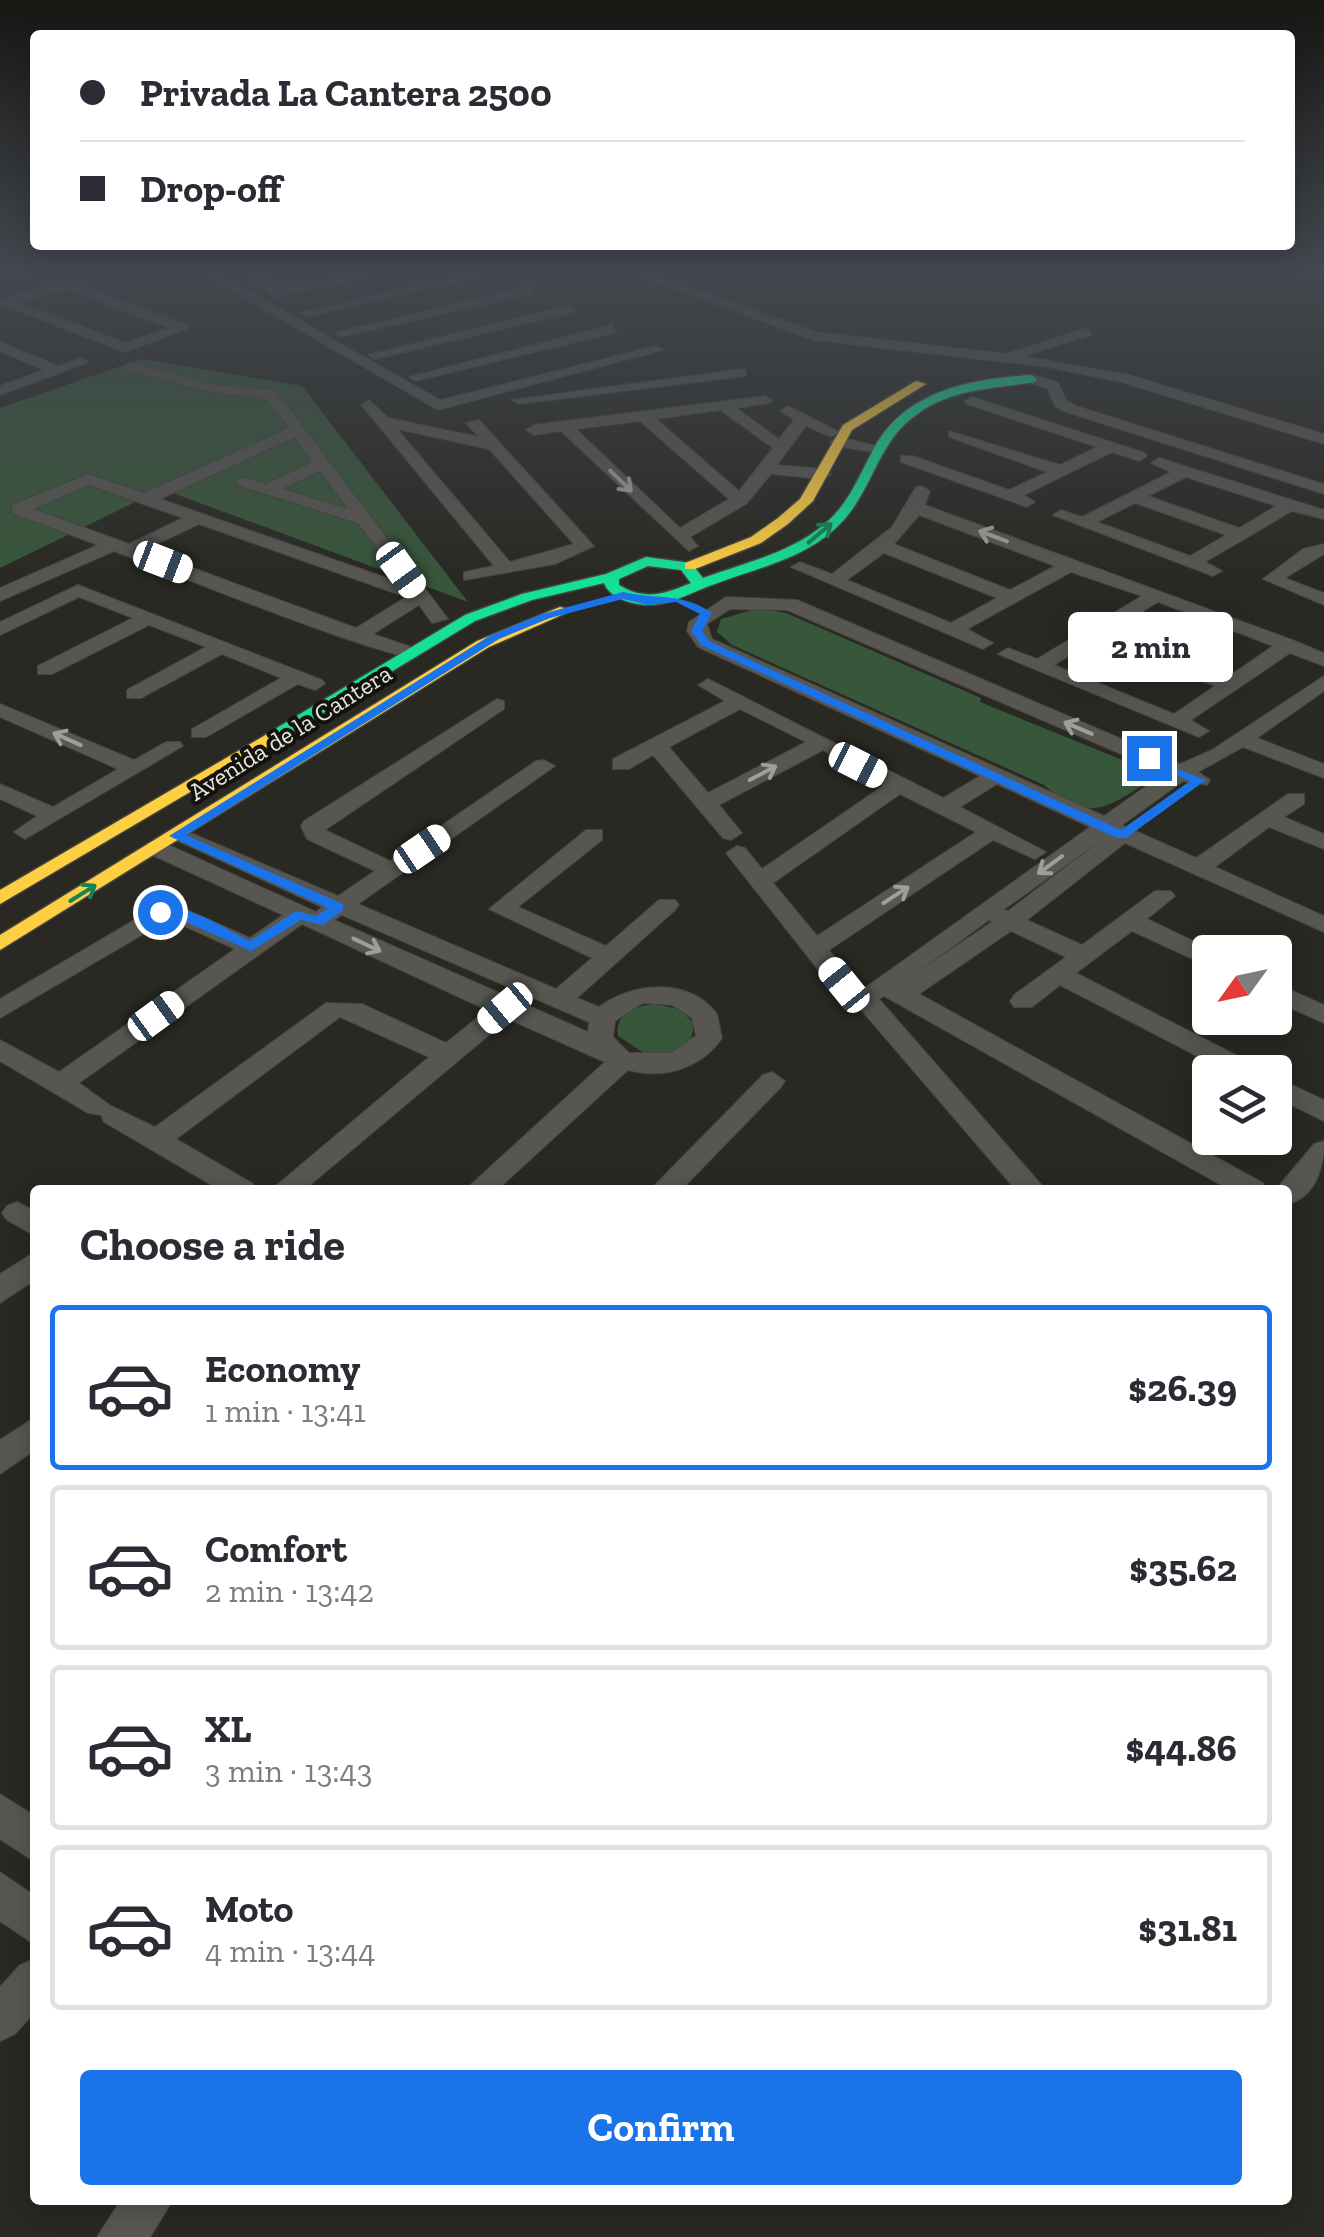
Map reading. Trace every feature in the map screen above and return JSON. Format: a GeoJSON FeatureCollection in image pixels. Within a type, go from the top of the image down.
{"type":"FeatureCollection","features":[{"type":"Feature","properties":{"kind":"street"},"geometry":{"type":"LineString","coordinates":[[0,391],[43,375]]}},
{"type":"Feature","properties":{"kind":"street"},"geometry":{"type":"LineString","coordinates":[[164,375],[209,388],[271,394],[420,596],[436,629],[469,652]]}},
{"type":"Feature","properties":{"kind":"street"},"geometry":{"type":"LineString","coordinates":[[399,375],[433,404],[556,375]]}},
{"type":"Feature","properties":{"kind":"street"},"geometry":{"type":"LineString","coordinates":[[688,570],[756,540],[806,502],[823,474],[834,436],[868,412],[938,375]]}},
{"type":"Feature","properties":{"kind":"street"},"geometry":{"type":"LineString","coordinates":[[1012,375],[1053,386],[1060,403],[1071,409],[1324,488]]}},
{"type":"Feature","properties":{"kind":"street"},"geometry":{"type":"LineString","coordinates":[[1105,375],[1132,380],[1324,438]]}},
{"type":"Feature","properties":{"kind":"street"},"geometry":{"type":"LineString","coordinates":[[804,418],[778,445],[766,469],[688,570],[648,602],[617,586],[624,566],[649,561],[688,570],[758,569],[815,538],[854,501],[878,448],[905,416],[981,380],[1032,378]]}},
{"type":"Feature","properties":{"kind":"street"},"geometry":{"type":"LineString","coordinates":[[455,401],[469,406],[739,380],[765,400],[834,436],[878,448]]}},
{"type":"Feature","properties":{"kind":"street"},"geometry":{"type":"LineString","coordinates":[[534,430],[765,400]]}},
{"type":"Feature","properties":{"kind":"street"},"geometry":{"type":"LineString","coordinates":[[972,402],[1139,456]]}},
{"type":"Feature","properties":{"kind":"street"},"geometry":{"type":"LineString","coordinates":[[369,405],[504,566]]}},
{"type":"Feature","properties":{"kind":"street"},"geometry":{"type":"LineString","coordinates":[[722,405],[778,445]]}},
{"type":"Feature","properties":{"kind":"street"},"geometry":{"type":"LineString","coordinates":[[942,451],[992,408]]}},
{"type":"Feature","properties":{"kind":"street"},"geometry":{"type":"LineString","coordinates":[[643,416],[740,500]]}},
{"type":"Feature","properties":{"kind":"street"},"geometry":{"type":"LineString","coordinates":[[382,421],[496,446]]}},
{"type":"Feature","properties":{"kind":"street"},"geometry":{"type":"LineString","coordinates":[[470,576],[581,550],[582,540],[474,423]]}},
{"type":"Feature","properties":{"kind":"street"},"geometry":{"type":"LineString","coordinates":[[564,426],[688,570],[726,603]]}},
{"type":"Feature","properties":{"kind":"street"},"geometry":{"type":"LineString","coordinates":[[1009,496],[1060,471],[1127,427]]}},
{"type":"Feature","properties":{"kind":"street"},"geometry":{"type":"LineString","coordinates":[[145,498],[300,429]]}},
{"type":"Feature","properties":{"kind":"street"},"geometry":{"type":"LineString","coordinates":[[942,451],[1009,496],[1027,502]]}},
{"type":"Feature","properties":{"kind":"street"},"geometry":{"type":"LineString","coordinates":[[908,459],[942,451],[1060,471]]}},
{"type":"Feature","properties":{"kind":"street"},"geometry":{"type":"LineString","coordinates":[[1159,462],[1321,516]]}},
{"type":"Feature","properties":{"kind":"street"},"geometry":{"type":"LineString","coordinates":[[268,490],[323,463]]}},
{"type":"Feature","properties":{"kind":"street"},"geometry":{"type":"LineString","coordinates":[[766,469],[823,474]]}},
{"type":"Feature","properties":{"kind":"street"},"geometry":{"type":"LineString","coordinates":[[1083,523],[1185,471]]}},
{"type":"Feature","properties":{"kind":"street"},"geometry":{"type":"LineString","coordinates":[[410,653],[18,509],[88,479],[420,596]]}},
{"type":"Feature","properties":{"kind":"street"},"geometry":{"type":"LineString","coordinates":[[1265,497],[1296,480]]}},
{"type":"Feature","properties":{"kind":"street"},"geometry":{"type":"LineString","coordinates":[[243,482],[364,518]]}},
{"type":"Feature","properties":{"kind":"street"},"geometry":{"type":"LineString","coordinates":[[1134,497],[1240,534]]}},
{"type":"Feature","properties":{"kind":"street"},"geometry":{"type":"LineString","coordinates":[[835,580],[883,546],[920,500],[1070,565],[1324,660]]}},
{"type":"Feature","properties":{"kind":"street"},"geometry":{"type":"LineString","coordinates":[[1190,563],[1290,505]]}},
{"type":"Feature","properties":{"kind":"street"},"geometry":{"type":"LineString","coordinates":[[1061,515],[1212,571]]}},
{"type":"Feature","properties":{"kind":"street"},"geometry":{"type":"LineString","coordinates":[[1,591],[114,544],[200,517]]}},
{"type":"Feature","properties":{"kind":"street"},"geometry":{"type":"LineString","coordinates":[[883,546],[1011,597]]}},
{"type":"Feature","properties":{"kind":"street"},"geometry":{"type":"LineString","coordinates":[[1318,548],[1272,579],[1324,599]]}},
{"type":"Feature","properties":{"kind":"street"},"geometry":{"type":"LineString","coordinates":[[540,562],[566,587]]}},
{"type":"Feature","properties":{"kind":"street"},"geometry":{"type":"LineString","coordinates":[[952,630],[1070,565]]}},
{"type":"Feature","properties":{"kind":"street"},"geometry":{"type":"LineString","coordinates":[[800,567],[982,643]]}},
{"type":"Feature","properties":{"kind":"street"},"geometry":{"type":"LineString","coordinates":[[688,570],[706,613]]}},
{"type":"Feature","properties":{"kind":"street","name":"Avenida de la Cantera"},"geometry":{"type":"LineString","coordinates":[[0,898],[410,653],[436,629],[494,607],[566,587],[617,586]]}},
{"type":"Feature","properties":{"kind":"street","name":"Avenida de la Cantera"},"geometry":{"type":"LineString","coordinates":[[0,944],[469,652],[617,586]]}},
{"type":"Feature","properties":{"kind":"street"},"geometry":{"type":"LineString","coordinates":[[0,628],[78,590],[306,681],[199,733]]}},
{"type":"Feature","properties":{"kind":"street"},"geometry":{"type":"LineString","coordinates":[[1,591],[43,608]]}},
{"type":"Feature","properties":{"kind":"street"},"geometry":{"type":"LineString","coordinates":[[1039,666],[1156,595]]}},
{"type":"Feature","properties":{"kind":"street"},"geometry":{"type":"LineString","coordinates":[[358,635],[420,596]]}},
{"type":"Feature","properties":{"kind":"street"},"geometry":{"type":"LineString","coordinates":[[1190,776],[790,604],[726,603],[706,613],[696,631],[705,643],[1324,925]]}},
{"type":"Feature","properties":{"kind":"street"},"geometry":{"type":"LineString","coordinates":[[874,640],[918,616]]}},
{"type":"Feature","properties":{"kind":"street"},"geometry":{"type":"LineString","coordinates":[[45,670],[148,618]]}},
{"type":"Feature","properties":{"kind":"street"},"geometry":{"type":"LineString","coordinates":[[1097,632],[1230,684]]}},
{"type":"Feature","properties":{"kind":"street"},"geometry":{"type":"LineString","coordinates":[[1175,722],[1288,645]]}},
{"type":"Feature","properties":{"kind":"street"},"geometry":{"type":"LineString","coordinates":[[134,694],[221,647]]}},
{"type":"Feature","properties":{"kind":"street"},"geometry":{"type":"LineString","coordinates":[[1008,654],[1199,732]]}},
{"type":"Feature","properties":{"kind":"street"},"geometry":{"type":"LineString","coordinates":[[1020,703],[1065,677]]}},
{"type":"Feature","properties":{"kind":"street"},"geometry":{"type":"LineString","coordinates":[[886,998],[1112,831],[1324,682]]}},
{"type":"Feature","properties":{"kind":"street"},"geometry":{"type":"LineString","coordinates":[[708,685],[1034,852]]}},
{"type":"Feature","properties":{"kind":"street"},"geometry":{"type":"LineString","coordinates":[[775,719],[818,695]]}},
{"type":"Feature","properties":{"kind":"street"},"geometry":{"type":"LineString","coordinates":[[1299,699],[1324,709]]}},
{"type":"Feature","properties":{"kind":"street"},"geometry":{"type":"LineString","coordinates":[[621,764],[740,701]]}},
{"type":"Feature","properties":{"kind":"street"},"geometry":{"type":"LineString","coordinates":[[392,870],[315,834],[312,826],[497,705]]}},
{"type":"Feature","properties":{"kind":"street"},"geometry":{"type":"LineString","coordinates":[[0,710],[134,768]]}},
{"type":"Feature","properties":{"kind":"street"},"geometry":{"type":"LineString","coordinates":[[1242,738],[1324,772]]}},
{"type":"Feature","properties":{"kind":"street"},"geometry":{"type":"LineString","coordinates":[[705,803],[821,743]]}},
{"type":"Feature","properties":{"kind":"street"},"geometry":{"type":"LineString","coordinates":[[656,745],[705,803],[759,882],[844,985]]}},
{"type":"Feature","properties":{"kind":"street"},"geometry":{"type":"LineString","coordinates":[[24,832],[174,746]]}},
{"type":"Feature","properties":{"kind":"street"},"geometry":{"type":"LineString","coordinates":[[60,1084],[251,947],[319,914],[392,870],[544,766]]}},
{"type":"Feature","properties":{"kind":"street"},"geometry":{"type":"LineString","coordinates":[[940,805],[988,774]]}},
{"type":"Feature","properties":{"kind":"street"},"geometry":{"type":"LineString","coordinates":[[759,882],[898,784]]}},
{"type":"Feature","properties":{"kind":"street"},"geometry":{"type":"LineString","coordinates":[[0,792],[51,814]]}},
{"type":"Feature","properties":{"kind":"street"},"geometry":{"type":"LineString","coordinates":[[1198,868],[1296,800]]}},
{"type":"Feature","properties":{"kind":"street"},"geometry":{"type":"LineString","coordinates":[[1267,818],[1324,842]]}},
{"type":"Feature","properties":{"kind":"street"},"geometry":{"type":"LineString","coordinates":[[814,948],[992,831]]}},
{"type":"Feature","properties":{"kind":"street"},"geometry":{"type":"LineString","coordinates":[[594,835],[500,910],[607,955]]}},
{"type":"Feature","properties":{"kind":"street"},"geometry":{"type":"LineString","coordinates":[[166,842],[505,1008],[615,1054],[654,1066],[690,1058],[709,1038],[710,1026],[693,1005],[660,995],[625,1000],[602,1018],[600,1039],[615,1054]]}},
{"type":"Feature","properties":{"kind":"street"},"geometry":{"type":"LineString","coordinates":[[166,842],[319,914],[602,1018]]}},
{"type":"Feature","properties":{"kind":"street"},"geometry":{"type":"LineString","coordinates":[[1023,1001],[1163,896]]}},
{"type":"Feature","properties":{"kind":"street"},"geometry":{"type":"LineString","coordinates":[[560,1000],[668,905]]}},
{"type":"Feature","properties":{"kind":"street"},"geometry":{"type":"LineString","coordinates":[[0,1010],[168,910],[251,947]]}},
{"type":"Feature","properties":{"kind":"street"},"geometry":{"type":"LineString","coordinates":[[998,916],[1083,955]]}},
{"type":"Feature","properties":{"kind":"street"},"geometry":{"type":"LineString","coordinates":[[1128,920],[1192,950]]}},
{"type":"Feature","properties":{"kind":"street"},"geometry":{"type":"LineString","coordinates":[[1058,974],[1215,1055]]}},
{"type":"Feature","properties":{"kind":"street"},"geometry":{"type":"LineString","coordinates":[[886,998],[1028,1185]]}},
{"type":"Feature","properties":{"kind":"street"},"geometry":{"type":"LineString","coordinates":[[886,998],[1243,1185]]}},
{"type":"Feature","properties":{"kind":"street"},"geometry":{"type":"LineString","coordinates":[[1292,999],[1324,1014]]}},
{"type":"Feature","properties":{"kind":"street"},"geometry":{"type":"LineString","coordinates":[[291,1185],[505,1008]]}},
{"type":"Feature","properties":{"kind":"street"},"geometry":{"type":"LineString","coordinates":[[156,1140],[334,1010],[353,1010],[448,1055]]}},
{"type":"Feature","properties":{"kind":"street"},"geometry":{"type":"LineString","coordinates":[[0,1049],[233,1185]]}},
{"type":"Feature","properties":{"kind":"street"},"geometry":{"type":"LineString","coordinates":[[484,1185],[615,1054]]}},
{"type":"Feature","properties":{"kind":"street"},"geometry":{"type":"LineString","coordinates":[[669,1185],[772,1081]]}},
{"type":"Feature","properties":{"kind":"street"},"geometry":{"type":"LineString","coordinates":[[1292,1095],[1324,1112]]}},
{"type":"Feature","properties":{"kind":"street"},"geometry":{"type":"LineString","coordinates":[[1292,1189],[1324,1151]]}},
{"type":"Feature","properties":{"kind":"street"},"geometry":{"type":"LineString","coordinates":[[0,1291],[30,1267]]}},
{"type":"Feature","properties":{"kind":"street"},"geometry":{"type":"LineString","coordinates":[[0,1460],[30,1434]]}},
{"type":"Feature","properties":{"kind":"street"},"geometry":{"type":"LineString","coordinates":[[0,1813],[30,1838]]}},
{"type":"Feature","properties":{"kind":"street"},"geometry":{"type":"LineString","coordinates":[[0,1893],[30,1920]]}},
{"type":"Feature","properties":{"kind":"street"},"geometry":{"type":"LineString","coordinates":[[0,2019],[30,1986]]}},
{"type":"Feature","properties":{"kind":"street"},"geometry":{"type":"LineString","coordinates":[[121,2237],[146,2205]]}},
{"type":"Feature","properties":{"kind":"green space"},"geometry":{"type":"Polygon","coordinates":[[[94,375],[239,375],[302,386],[468,602],[162,489],[0,568],[0,408],[94,375]]]}},
{"type":"Feature","properties":{"kind":"green space"},"geometry":{"type":"Polygon","coordinates":[[[759,608],[786,613],[981,698],[980,702],[1147,770],[1149,781],[1097,808],[1073,805],[1044,785],[732,645],[717,632],[721,619],[759,608]]]}},
{"type":"Feature","properties":{"kind":"green space"},"geometry":{"type":"Polygon","coordinates":[[[655,1004],[679,1009],[694,1023],[691,1041],[671,1052],[644,1053],[618,1036],[623,1016],[655,1004]]]}},
{"type":"Feature","properties":{"kind":"traffic: fast"},"geometry":{"type":"LineString","coordinates":[[611,577],[612,587],[638,600],[650,601],[783,556],[815,539],[846,511],[888,436],[921,405],[966,387],[1031,379]]}},
{"type":"Feature","properties":{"kind":"traffic: fast"},"geometry":{"type":"LineString","coordinates":[[274,735],[470,618],[527,597],[611,577],[646,561],[686,566],[700,584]]}},
{"type":"Feature","properties":{"kind":"traffic: slow"},"geometry":{"type":"LineString","coordinates":[[690,566],[756,540],[783,521],[806,501],[847,428],[920,384]]}},
{"type":"Feature","properties":{"kind":"traffic: slow"},"geometry":{"type":"LineString","coordinates":[[0,944],[483,644],[565,610]]}},
{"type":"Feature","properties":{"kind":"traffic: slow"},"geometry":{"type":"LineString","coordinates":[[0,898],[274,735]]}},
{"type":"Feature","properties":{"kind":"route"},"geometry":{"type":"LineString","coordinates":[[160,912],[178,913],[251,947],[300,914],[318,922],[338,907],[176,836],[495,637],[546,616],[623,596],[648,602],[678,599],[706,613],[696,631],[705,643],[1122,836],[1200,780],[1149,758]]}}]}
